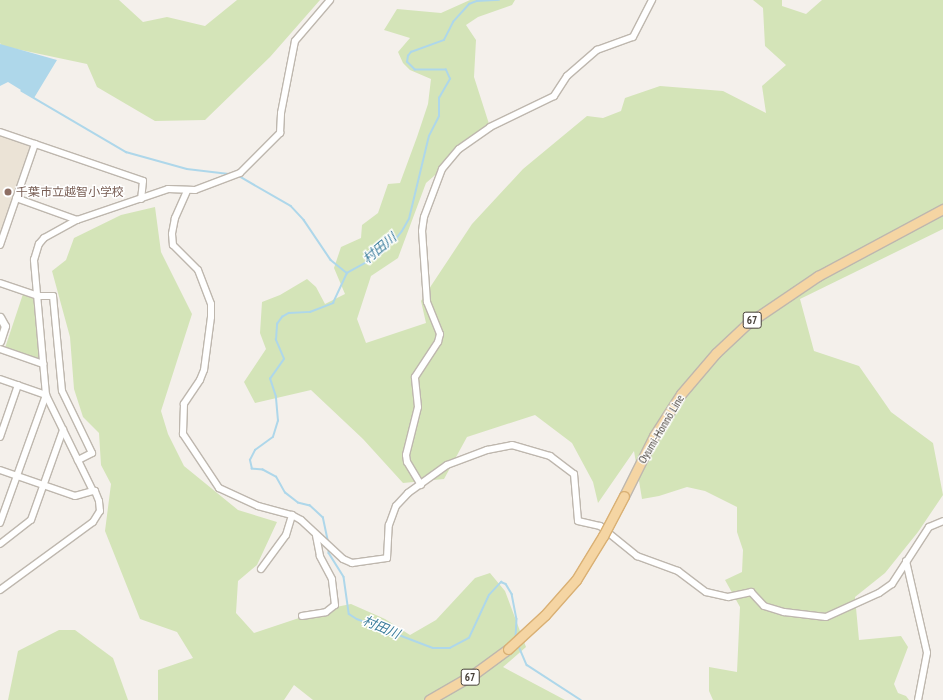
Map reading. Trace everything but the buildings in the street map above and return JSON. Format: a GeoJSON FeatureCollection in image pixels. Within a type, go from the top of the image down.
{"type":"FeatureCollection","features":[{"type":"Feature","properties":{"kind":"main road","name":"Oyumi-Honnō Line"},"geometry":{"type":"LineString","coordinates":[[429,700],[474,674],[508,649],[545,615],[576,580],[604,536],[672,407],[699,371],[738,332],[793,292],[943,209]]}},
{"type":"Feature","properties":{"kind":"street"},"geometry":{"type":"LineString","coordinates":[[0,590],[92,522],[100,511],[99,501],[95,491],[93,491],[46,395],[34,260],[36,249],[44,238],[77,220],[168,189],[187,191],[237,175],[280,133],[281,114],[295,41],[300,32],[330,0]]}},
{"type":"Feature","properties":{"kind":"street"},"geometry":{"type":"LineString","coordinates":[[420,485],[406,462],[406,455],[418,407],[415,377],[438,342],[440,334],[427,302],[422,244],[424,217],[442,169],[459,150],[490,127],[554,96],[567,76],[597,50],[633,38],[652,0]]}},
{"type":"Feature","properties":{"kind":"street"},"geometry":{"type":"LineString","coordinates":[[0,132],[143,181],[141,199]]}},
{"type":"Feature","properties":{"kind":"street"},"geometry":{"type":"LineString","coordinates":[[0,245],[35,144]]}},
{"type":"Feature","properties":{"kind":"street"},"geometry":{"type":"LineString","coordinates":[[187,191],[175,218],[172,234],[174,245],[198,270],[210,304],[211,317],[204,370],[200,380],[184,404],[183,434],[220,488],[258,506],[292,515],[330,549],[352,563],[387,558],[389,524],[396,506],[420,485],[447,465],[488,450],[512,445],[550,456],[574,474],[578,521],[600,526],[637,556],[678,571],[706,592],[728,597],[750,592],[764,606],[784,612],[826,617],[837,614],[892,584],[929,527],[943,520]]}},
{"type":"Feature","properties":{"kind":"street"},"geometry":{"type":"LineString","coordinates":[[16,198],[77,220]]}},
{"type":"Feature","properties":{"kind":"street"},"geometry":{"type":"LineString","coordinates":[[0,283],[38,296],[53,296],[62,391],[92,453],[78,460]]}},
{"type":"Feature","properties":{"kind":"street"},"geometry":{"type":"LineString","coordinates":[[0,317],[5,326],[0,341]]}},
{"type":"Feature","properties":{"kind":"street"},"geometry":{"type":"LineString","coordinates":[[0,349],[43,364]]}},
{"type":"Feature","properties":{"kind":"street"},"geometry":{"type":"LineString","coordinates":[[0,379],[46,395]]}},
{"type":"Feature","properties":{"kind":"street"},"geometry":{"type":"LineString","coordinates":[[0,437],[18,385]]}},
{"type":"Feature","properties":{"kind":"street"},"geometry":{"type":"LineString","coordinates":[[0,523],[46,395]]}},
{"type":"Feature","properties":{"kind":"street"},"geometry":{"type":"LineString","coordinates":[[0,544],[31,520],[63,430]]}},
{"type":"Feature","properties":{"kind":"street"},"geometry":{"type":"LineString","coordinates":[[0,470],[75,496],[93,491]]}},
{"type":"Feature","properties":{"kind":"street"},"geometry":{"type":"LineString","coordinates":[[261,569],[286,535],[292,515]]}},
{"type":"Feature","properties":{"kind":"street"},"geometry":{"type":"LineString","coordinates":[[302,616],[326,612],[335,605],[332,579],[320,556],[317,536]]}},
{"type":"Feature","properties":{"kind":"street"},"geometry":{"type":"LineString","coordinates":[[906,561],[927,653],[918,700]]}},
{"type":"Feature","properties":{"kind":"shaded area","name":"千葉市立越智小学校"},"geometry":{"type":"Polygon","coordinates":[[[0,134],[32,147],[0,237],[0,134]]]}},
{"type":"Feature","properties":{"kind":"green space"},"geometry":{"type":"Polygon","coordinates":[[[0,0],[119,0],[143,22],[167,17],[205,26],[237,0],[320,0],[270,57],[205,120],[155,121],[97,87],[87,64],[2,46],[0,43],[0,0]]]}},
{"type":"Feature","properties":{"kind":"green space"},"geometry":{"type":"Polygon","coordinates":[[[470,0],[515,0],[512,5],[478,17],[466,25],[476,40],[474,77],[490,127],[426,183],[398,258],[371,276],[357,319],[366,343],[426,323],[421,301],[472,224],[523,169],[587,116],[603,118],[621,111],[625,98],[660,86],[723,91],[766,113],[762,86],[786,65],[765,46],[763,8],[753,0],[782,0],[782,6],[806,14],[822,0],[943,0],[943,229],[800,299],[814,351],[859,366],[891,412],[933,443],[943,495],[918,532],[885,573],[855,597],[859,640],[901,636],[908,647],[894,684],[898,693],[906,696],[909,700],[713,700],[709,691],[709,667],[737,672],[740,607],[725,580],[742,572],[743,550],[737,532],[737,507],[705,491],[687,487],[659,496],[642,499],[634,451],[598,503],[593,482],[572,443],[535,415],[467,437],[444,479],[403,483],[363,439],[311,390],[255,403],[244,382],[266,349],[260,333],[262,302],[280,295],[307,279],[316,287],[325,304],[345,294],[334,268],[341,247],[361,238],[362,225],[378,213],[388,184],[400,183],[417,137],[428,104],[431,79],[410,70],[403,63],[398,52],[410,38],[384,30],[397,9],[441,13],[470,0]]]}},
{"type":"Feature","properties":{"kind":"green space"},"geometry":{"type":"Polygon","coordinates":[[[155,207],[161,252],[192,314],[161,411],[168,434],[184,466],[238,510],[277,522],[257,565],[238,581],[236,613],[254,633],[299,618],[306,618],[326,609],[351,604],[385,619],[410,635],[436,620],[475,578],[490,573],[505,591],[526,647],[503,667],[565,700],[313,700],[294,685],[284,700],[158,700],[158,670],[193,658],[177,632],[140,619],[105,531],[111,484],[101,465],[99,433],[83,417],[74,389],[70,337],[52,271],[66,260],[74,238],[121,215],[155,207]]]}},
{"type":"Feature","properties":{"kind":"green space"},"geometry":{"type":"Polygon","coordinates":[[[23,294],[36,300],[41,358],[38,359],[5,348],[23,294]]]}},
{"type":"Feature","properties":{"kind":"green space"},"geometry":{"type":"Polygon","coordinates":[[[59,630],[75,630],[113,658],[128,700],[8,700],[18,651],[59,630]]]}},
{"type":"Feature","properties":{"kind":"water"},"geometry":{"type":"Polygon","coordinates":[[[0,44],[57,60],[34,98],[8,82],[0,86],[0,44]]]}},
{"type":"Feature","properties":{"kind":"waterway","name":"村田川"},"geometry":{"type":"LineString","coordinates":[[328,542],[323,518],[310,506],[298,503],[285,493],[276,477],[263,470],[252,469],[250,460],[255,450],[273,437],[278,421],[276,397],[270,379],[284,359],[276,340],[277,324],[282,317],[289,313],[310,312],[333,303],[347,273],[369,261],[377,249],[395,240],[402,231],[409,219],[429,136],[439,116],[439,98],[450,79],[446,70],[415,70],[407,62],[408,56],[411,52],[444,40],[453,22],[469,4],[477,1],[499,0]]}},
{"type":"Feature","properties":{"kind":"waterway"},"geometry":{"type":"LineString","coordinates":[[23,89],[22,91],[126,152],[187,169],[229,174]]}},
{"type":"Feature","properties":{"kind":"waterway"},"geometry":{"type":"LineString","coordinates":[[239,176],[291,206],[304,220],[331,260],[347,273]]}},
{"type":"Feature","properties":{"kind":"waterway","name":"村田川"},"geometry":{"type":"LineString","coordinates":[[329,548],[329,553],[344,577],[349,614],[357,619],[433,648],[450,648],[469,638],[489,595],[501,582],[506,584],[512,594],[517,619],[516,636]]}},
{"type":"Feature","properties":{"kind":"waterway","name":"村田川"},"geometry":{"type":"LineString","coordinates":[[518,644],[527,665],[581,700]]}},
{"type":"Feature","properties":{"kind":"place","name":"千葉市立越智小学校"},"geometry":{"type":"Point","coordinates":[8,192]}}]}
